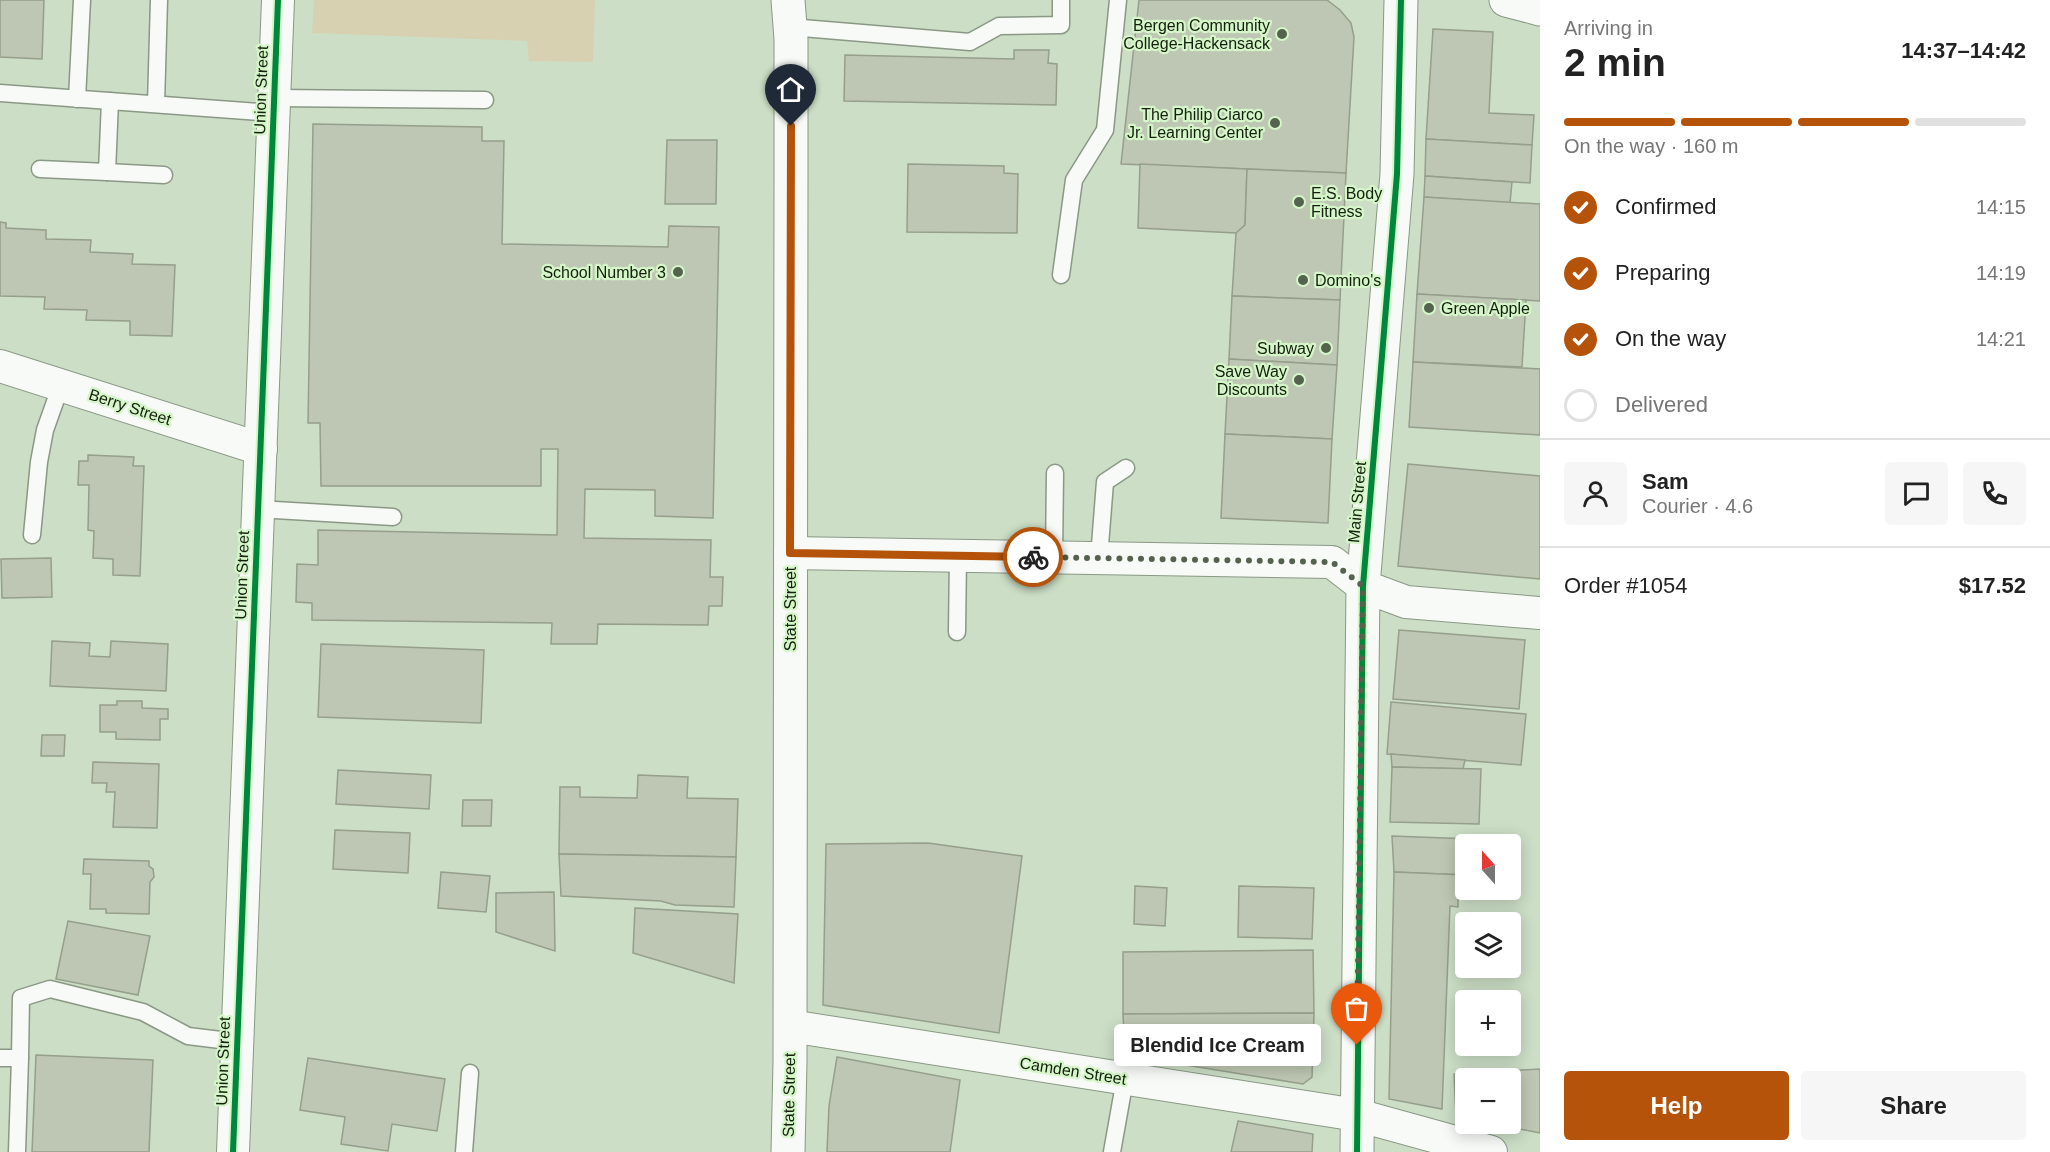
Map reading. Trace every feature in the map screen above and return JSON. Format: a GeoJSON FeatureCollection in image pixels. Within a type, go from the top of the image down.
{"type":"FeatureCollection","features":[{"type":"Feature","properties":{"kind":"street","name":"Union Street"},"geometry":{"type":"LineString","coordinates":[[233,1152],[278,0]]}},
{"type":"Feature","properties":{"kind":"street","name":"Main Street"},"geometry":{"type":"LineString","coordinates":[[1356,1152],[1363,586],[1397,174],[1401,0]]}},
{"type":"Feature","properties":{"kind":"street"},"geometry":{"type":"LineString","coordinates":[[1506,0],[1540,9]]}},
{"type":"Feature","properties":{"kind":"street","name":"State Street"},"geometry":{"type":"LineString","coordinates":[[788,1152],[790,553],[798,17]]}},
{"type":"Feature","properties":{"kind":"street","name":"Berry Street"},"geometry":{"type":"LineString","coordinates":[[0,366],[261,449]]}},
{"type":"Feature","properties":{"kind":"street"},"geometry":{"type":"LineString","coordinates":[[790,553],[1332,562],[1363,586],[1406,602],[1540,613]]}},
{"type":"Feature","properties":{"kind":"street","name":"Camden Street"},"geometry":{"type":"LineString","coordinates":[[790,1026],[1357,1115],[1491,1152]]}},
{"type":"Feature","properties":{"kind":"lane"},"geometry":{"type":"LineString","coordinates":[[77,99],[82,0]]}},
{"type":"Feature","properties":{"kind":"lane"},"geometry":{"type":"LineString","coordinates":[[156,104],[159,0]]}},
{"type":"Feature","properties":{"kind":"lane"},"geometry":{"type":"LineString","coordinates":[[798,17],[970,42],[999,26],[1061,25],[1061,0]]}},
{"type":"Feature","properties":{"kind":"lane"},"geometry":{"type":"LineString","coordinates":[[1061,275],[1074,180],[1106,130],[1118,0]]}},
{"type":"Feature","properties":{"kind":"lane"},"geometry":{"type":"LineString","coordinates":[[0,93],[156,104],[274,105],[485,100]]}},
{"type":"Feature","properties":{"kind":"lane"},"geometry":{"type":"LineString","coordinates":[[107,172],[110,101]]}},
{"type":"Feature","properties":{"kind":"lane"},"geometry":{"type":"LineString","coordinates":[[40,169],[164,175]]}},
{"type":"Feature","properties":{"kind":"lane"},"geometry":{"type":"LineString","coordinates":[[32,535],[39,462],[45,430],[61,385]]}},
{"type":"Feature","properties":{"kind":"lane"},"geometry":{"type":"LineString","coordinates":[[1099,558],[1105,482],[1126,468]]}},
{"type":"Feature","properties":{"kind":"lane"},"geometry":{"type":"LineString","coordinates":[[1054,557],[1055,473]]}},
{"type":"Feature","properties":{"kind":"lane"},"geometry":{"type":"LineString","coordinates":[[258,509],[393,517]]}},
{"type":"Feature","properties":{"kind":"lane"},"geometry":{"type":"LineString","coordinates":[[957,632],[958,556]]}},
{"type":"Feature","properties":{"kind":"lane"},"geometry":{"type":"LineString","coordinates":[[17,1152],[21,998],[50,989],[143,1012],[188,1036],[237,1042]]}},
{"type":"Feature","properties":{"kind":"lane"},"geometry":{"type":"LineString","coordinates":[[0,1058],[20,1058]]}},
{"type":"Feature","properties":{"kind":"lane"},"geometry":{"type":"LineString","coordinates":[[465,1152],[470,1072]]}},
{"type":"Feature","properties":{"kind":"lane"},"geometry":{"type":"LineString","coordinates":[[1112,1152],[1125,1079]]}},
{"type":"Feature","properties":{"kind":"shaded area"},"geometry":{"type":"Polygon","coordinates":[[[314,0],[595,0],[593,62],[529,61],[527,41],[312,33],[314,0]]]}},
{"type":"Feature","properties":{"kind":"building"},"geometry":{"type":"Polygon","coordinates":[[[0,0],[44,0],[42,59],[0,57],[0,0]]]}},
{"type":"Feature","properties":{"kind":"building"},"geometry":{"type":"Polygon","coordinates":[[[1139,0],[1327,0],[1340,10],[1351,23],[1354,37],[1346,173],[1121,164],[1139,0]]]}},
{"type":"Feature","properties":{"kind":"building"},"geometry":{"type":"Polygon","coordinates":[[[1433,29],[1493,32],[1489,113],[1534,115],[1532,145],[1426,139],[1433,29]]]}},
{"type":"Feature","properties":{"kind":"building"},"geometry":{"type":"Polygon","coordinates":[[[1014,50],[1049,50],[1048,63],[1057,64],[1056,105],[844,101],[845,55],[1014,59],[1014,50]]]}},
{"type":"Feature","properties":{"kind":"building"},"geometry":{"type":"Polygon","coordinates":[[[313,124],[482,127],[482,141],[504,141],[502,244],[668,247],[669,226],[719,227],[713,518],[655,516],[655,490],[585,489],[584,538],[711,540],[710,577],[723,577],[722,606],[709,606],[708,625],[598,624],[597,644],[551,644],[552,623],[312,620],[312,603],[296,602],[297,564],[318,565],[318,530],[557,535],[558,449],[541,449],[541,486],[321,486],[320,423],[308,423],[313,124]]]}},
{"type":"Feature","properties":{"kind":"building"},"geometry":{"type":"Polygon","coordinates":[[[1426,139],[1532,145],[1530,183],[1425,176],[1426,139]]]}},
{"type":"Feature","properties":{"kind":"building"},"geometry":{"type":"Polygon","coordinates":[[[667,140],[717,140],[716,204],[665,204],[667,140]]]}},
{"type":"Feature","properties":{"kind":"building"},"geometry":{"type":"Polygon","coordinates":[[[908,164],[1004,166],[1004,173],[1018,174],[1017,233],[907,232],[908,164]]]}},
{"type":"Feature","properties":{"kind":"building"},"geometry":{"type":"Polygon","coordinates":[[[1140,164],[1247,169],[1245,225],[1236,233],[1138,228],[1140,164]]]}},
{"type":"Feature","properties":{"kind":"building"},"geometry":{"type":"Polygon","coordinates":[[[1247,169],[1346,173],[1340,300],[1232,296],[1236,233],[1245,225],[1247,169]]]}},
{"type":"Feature","properties":{"kind":"building"},"geometry":{"type":"Polygon","coordinates":[[[1425,176],[1512,182],[1510,203],[1424,197],[1425,176]]]}},
{"type":"Feature","properties":{"kind":"building"},"geometry":{"type":"Polygon","coordinates":[[[1424,197],[1540,204],[1540,301],[1417,294],[1424,197]]]}},
{"type":"Feature","properties":{"kind":"building"},"geometry":{"type":"Polygon","coordinates":[[[0,222],[6,223],[6,228],[46,230],[46,239],[91,240],[90,252],[133,254],[132,264],[175,265],[172,336],[130,335],[130,321],[86,320],[87,310],[44,309],[45,297],[0,296],[0,222]]]}},
{"type":"Feature","properties":{"kind":"building"},"geometry":{"type":"Polygon","coordinates":[[[1417,294],[1526,300],[1522,367],[1413,362],[1417,294]]]}},
{"type":"Feature","properties":{"kind":"building"},"geometry":{"type":"Polygon","coordinates":[[[1232,296],[1340,300],[1337,365],[1229,359],[1232,296]]]}},
{"type":"Feature","properties":{"kind":"building"},"geometry":{"type":"Polygon","coordinates":[[[1229,359],[1337,365],[1332,439],[1225,434],[1229,359]]]}},
{"type":"Feature","properties":{"kind":"building"},"geometry":{"type":"Polygon","coordinates":[[[1413,362],[1540,369],[1540,435],[1409,427],[1413,362]]]}},
{"type":"Feature","properties":{"kind":"building"},"geometry":{"type":"Polygon","coordinates":[[[1225,434],[1332,439],[1328,523],[1221,518],[1225,434]]]}},
{"type":"Feature","properties":{"kind":"building"},"geometry":{"type":"Polygon","coordinates":[[[88,455],[134,457],[133,466],[144,466],[140,576],[113,575],[113,559],[93,558],[94,531],[88,530],[89,485],[78,485],[79,461],[88,461],[88,455]]]}},
{"type":"Feature","properties":{"kind":"building"},"geometry":{"type":"Polygon","coordinates":[[[1408,464],[1540,476],[1540,579],[1398,566],[1408,464]]]}},
{"type":"Feature","properties":{"kind":"building"},"geometry":{"type":"Polygon","coordinates":[[[51,558],[52,597],[2,598],[1,559],[51,558]]]}},
{"type":"Feature","properties":{"kind":"building"},"geometry":{"type":"Polygon","coordinates":[[[1399,630],[1525,640],[1519,709],[1393,699],[1399,630]]]}},
{"type":"Feature","properties":{"kind":"building"},"geometry":{"type":"Polygon","coordinates":[[[52,641],[90,643],[89,656],[110,657],[111,641],[168,644],[166,691],[50,686],[52,641]]]}},
{"type":"Feature","properties":{"kind":"building"},"geometry":{"type":"Polygon","coordinates":[[[321,644],[484,650],[481,723],[318,717],[321,644]]]}},
{"type":"Feature","properties":{"kind":"building"},"geometry":{"type":"Polygon","coordinates":[[[117,701],[142,701],[142,708],[168,709],[168,719],[160,719],[160,740],[116,739],[116,732],[100,732],[100,705],[117,705],[117,701]]]}},
{"type":"Feature","properties":{"kind":"building"},"geometry":{"type":"Polygon","coordinates":[[[1391,702],[1526,714],[1521,765],[1387,754],[1391,702]]]}},
{"type":"Feature","properties":{"kind":"building"},"geometry":{"type":"Polygon","coordinates":[[[42,735],[65,735],[64,756],[41,756],[42,735]]]}},
{"type":"Feature","properties":{"kind":"building"},"geometry":{"type":"Polygon","coordinates":[[[1391,754],[1465,760],[1463,769],[1392,767],[1391,754]]]}},
{"type":"Feature","properties":{"kind":"building"},"geometry":{"type":"Polygon","coordinates":[[[93,762],[159,764],[157,828],[113,827],[115,792],[106,792],[107,783],[92,783],[93,762]]]}},
{"type":"Feature","properties":{"kind":"building"},"geometry":{"type":"Polygon","coordinates":[[[1392,767],[1481,769],[1479,824],[1390,822],[1392,767]]]}},
{"type":"Feature","properties":{"kind":"building"},"geometry":{"type":"Polygon","coordinates":[[[338,770],[431,775],[429,809],[336,804],[338,770]]]}},
{"type":"Feature","properties":{"kind":"building"},"geometry":{"type":"Polygon","coordinates":[[[638,775],[688,777],[687,798],[738,799],[736,857],[559,854],[560,787],[580,787],[580,797],[637,798],[638,775]]]}},
{"type":"Feature","properties":{"kind":"building"},"geometry":{"type":"Polygon","coordinates":[[[463,800],[492,800],[491,826],[462,826],[463,800]]]}},
{"type":"Feature","properties":{"kind":"building"},"geometry":{"type":"Polygon","coordinates":[[[335,830],[410,833],[408,873],[333,869],[335,830]]]}},
{"type":"Feature","properties":{"kind":"building"},"geometry":{"type":"Polygon","coordinates":[[[1392,836],[1455,838],[1455,875],[1394,872],[1392,836]]]}},
{"type":"Feature","properties":{"kind":"building"},"geometry":{"type":"Polygon","coordinates":[[[928,843],[1022,856],[999,1033],[823,1005],[826,844],[928,843]]]}},
{"type":"Feature","properties":{"kind":"building"},"geometry":{"type":"Polygon","coordinates":[[[559,854],[736,857],[734,907],[561,896],[559,854]]]}},
{"type":"Feature","properties":{"kind":"building"},"geometry":{"type":"Polygon","coordinates":[[[84,859],[149,861],[154,877],[150,882],[149,914],[106,913],[106,909],[90,909],[91,874],[83,874],[84,859]]]}},
{"type":"Feature","properties":{"kind":"building"},"geometry":{"type":"Polygon","coordinates":[[[441,872],[490,876],[486,912],[438,908],[441,872]]]}},
{"type":"Feature","properties":{"kind":"building"},"geometry":{"type":"Polygon","coordinates":[[[1394,872],[1455,875],[1455,900],[1458,900],[1458,907],[1450,906],[1442,1109],[1389,1099],[1394,872]]]}},
{"type":"Feature","properties":{"kind":"building"},"geometry":{"type":"Polygon","coordinates":[[[1135,886],[1167,888],[1165,926],[1134,924],[1135,886]]]}},
{"type":"Feature","properties":{"kind":"building"},"geometry":{"type":"Polygon","coordinates":[[[1239,886],[1314,888],[1312,939],[1238,937],[1239,886]]]}},
{"type":"Feature","properties":{"kind":"building"},"geometry":{"type":"Polygon","coordinates":[[[554,892],[555,951],[496,932],[496,893],[554,892]]]}},
{"type":"Feature","properties":{"kind":"building"},"geometry":{"type":"Polygon","coordinates":[[[635,908],[738,914],[734,983],[633,953],[635,908]]]}},
{"type":"Feature","properties":{"kind":"building"},"geometry":{"type":"Polygon","coordinates":[[[68,921],[150,936],[138,995],[56,979],[68,921]]]}},
{"type":"Feature","properties":{"kind":"building"},"geometry":{"type":"Polygon","coordinates":[[[1313,950],[1314,1013],[1123,1014],[1123,952],[1313,950]]]}},
{"type":"Feature","properties":{"kind":"building"},"geometry":{"type":"Polygon","coordinates":[[[1314,1013],[1312,1077],[1303,1084],[1125,1055],[1123,1014],[1314,1013]]]}},
{"type":"Feature","properties":{"kind":"building"},"geometry":{"type":"Polygon","coordinates":[[[36,1055],[153,1060],[149,1152],[32,1152],[36,1055]]]}},
{"type":"Feature","properties":{"kind":"building"},"geometry":{"type":"Polygon","coordinates":[[[837,1057],[960,1080],[950,1152],[827,1152],[829,1106],[837,1057]]]}},
{"type":"Feature","properties":{"kind":"building"},"geometry":{"type":"Polygon","coordinates":[[[308,1058],[445,1079],[437,1131],[392,1124],[388,1151],[341,1144],[345,1117],[300,1110],[308,1058]]]}},
{"type":"Feature","properties":{"kind":"building"},"geometry":{"type":"Polygon","coordinates":[[[1540,1069],[1540,1133],[1521,1129],[1521,1070],[1540,1069]]]}},
{"type":"Feature","properties":{"kind":"building"},"geometry":{"type":"Polygon","coordinates":[[[1238,1121],[1313,1134],[1312,1152],[1231,1152],[1238,1121]]]}},
{"type":"Feature","properties":{"kind":"cycle path"},"geometry":{"type":"LineString","coordinates":[[233,1152],[278,0]]}},
{"type":"Feature","properties":{"kind":"cycle path"},"geometry":{"type":"LineString","coordinates":[[1357,1152],[1363,586],[1397,174],[1401,0]]}},
{"type":"Feature","properties":{"kind":"way so far"},"geometry":{"type":"LineString","coordinates":[[1033,557],[1332,562],[1363,586],[1357,1045]]}},
{"type":"Feature","properties":{"kind":"place","name":"Bergen Community College-Hackensack"},"geometry":{"type":"Point","coordinates":[1282,34]}},
{"type":"Feature","properties":{"kind":"place","name":"The Philip Ciarco Jr. Learning Center"},"geometry":{"type":"Point","coordinates":[1275,123]}},
{"type":"Feature","properties":{"kind":"place","name":"E.S. Body Fitness"},"geometry":{"type":"Point","coordinates":[1299,202]}},
{"type":"Feature","properties":{"kind":"place","name":"School Number 3"},"geometry":{"type":"Point","coordinates":[678,272]}},
{"type":"Feature","properties":{"kind":"place","name":"Domino's"},"geometry":{"type":"Point","coordinates":[1303,280]}},
{"type":"Feature","properties":{"kind":"place","name":"Green Apple"},"geometry":{"type":"Point","coordinates":[1429,308]}},
{"type":"Feature","properties":{"kind":"place","name":"Subway"},"geometry":{"type":"Point","coordinates":[1326,348]}},
{"type":"Feature","properties":{"kind":"place","name":"Save Way Discounts"},"geometry":{"type":"Point","coordinates":[1299,380]}},
{"type":"Feature","properties":{"kind":"place","name":"Blendid Ice Cream"},"geometry":{"type":"Point","coordinates":[1357,1045]}},
{"type":"Feature","properties":{"kind":"route"},"geometry":{"type":"LineString","coordinates":[[791,126],[790,553],[1033,557]]}}]}
